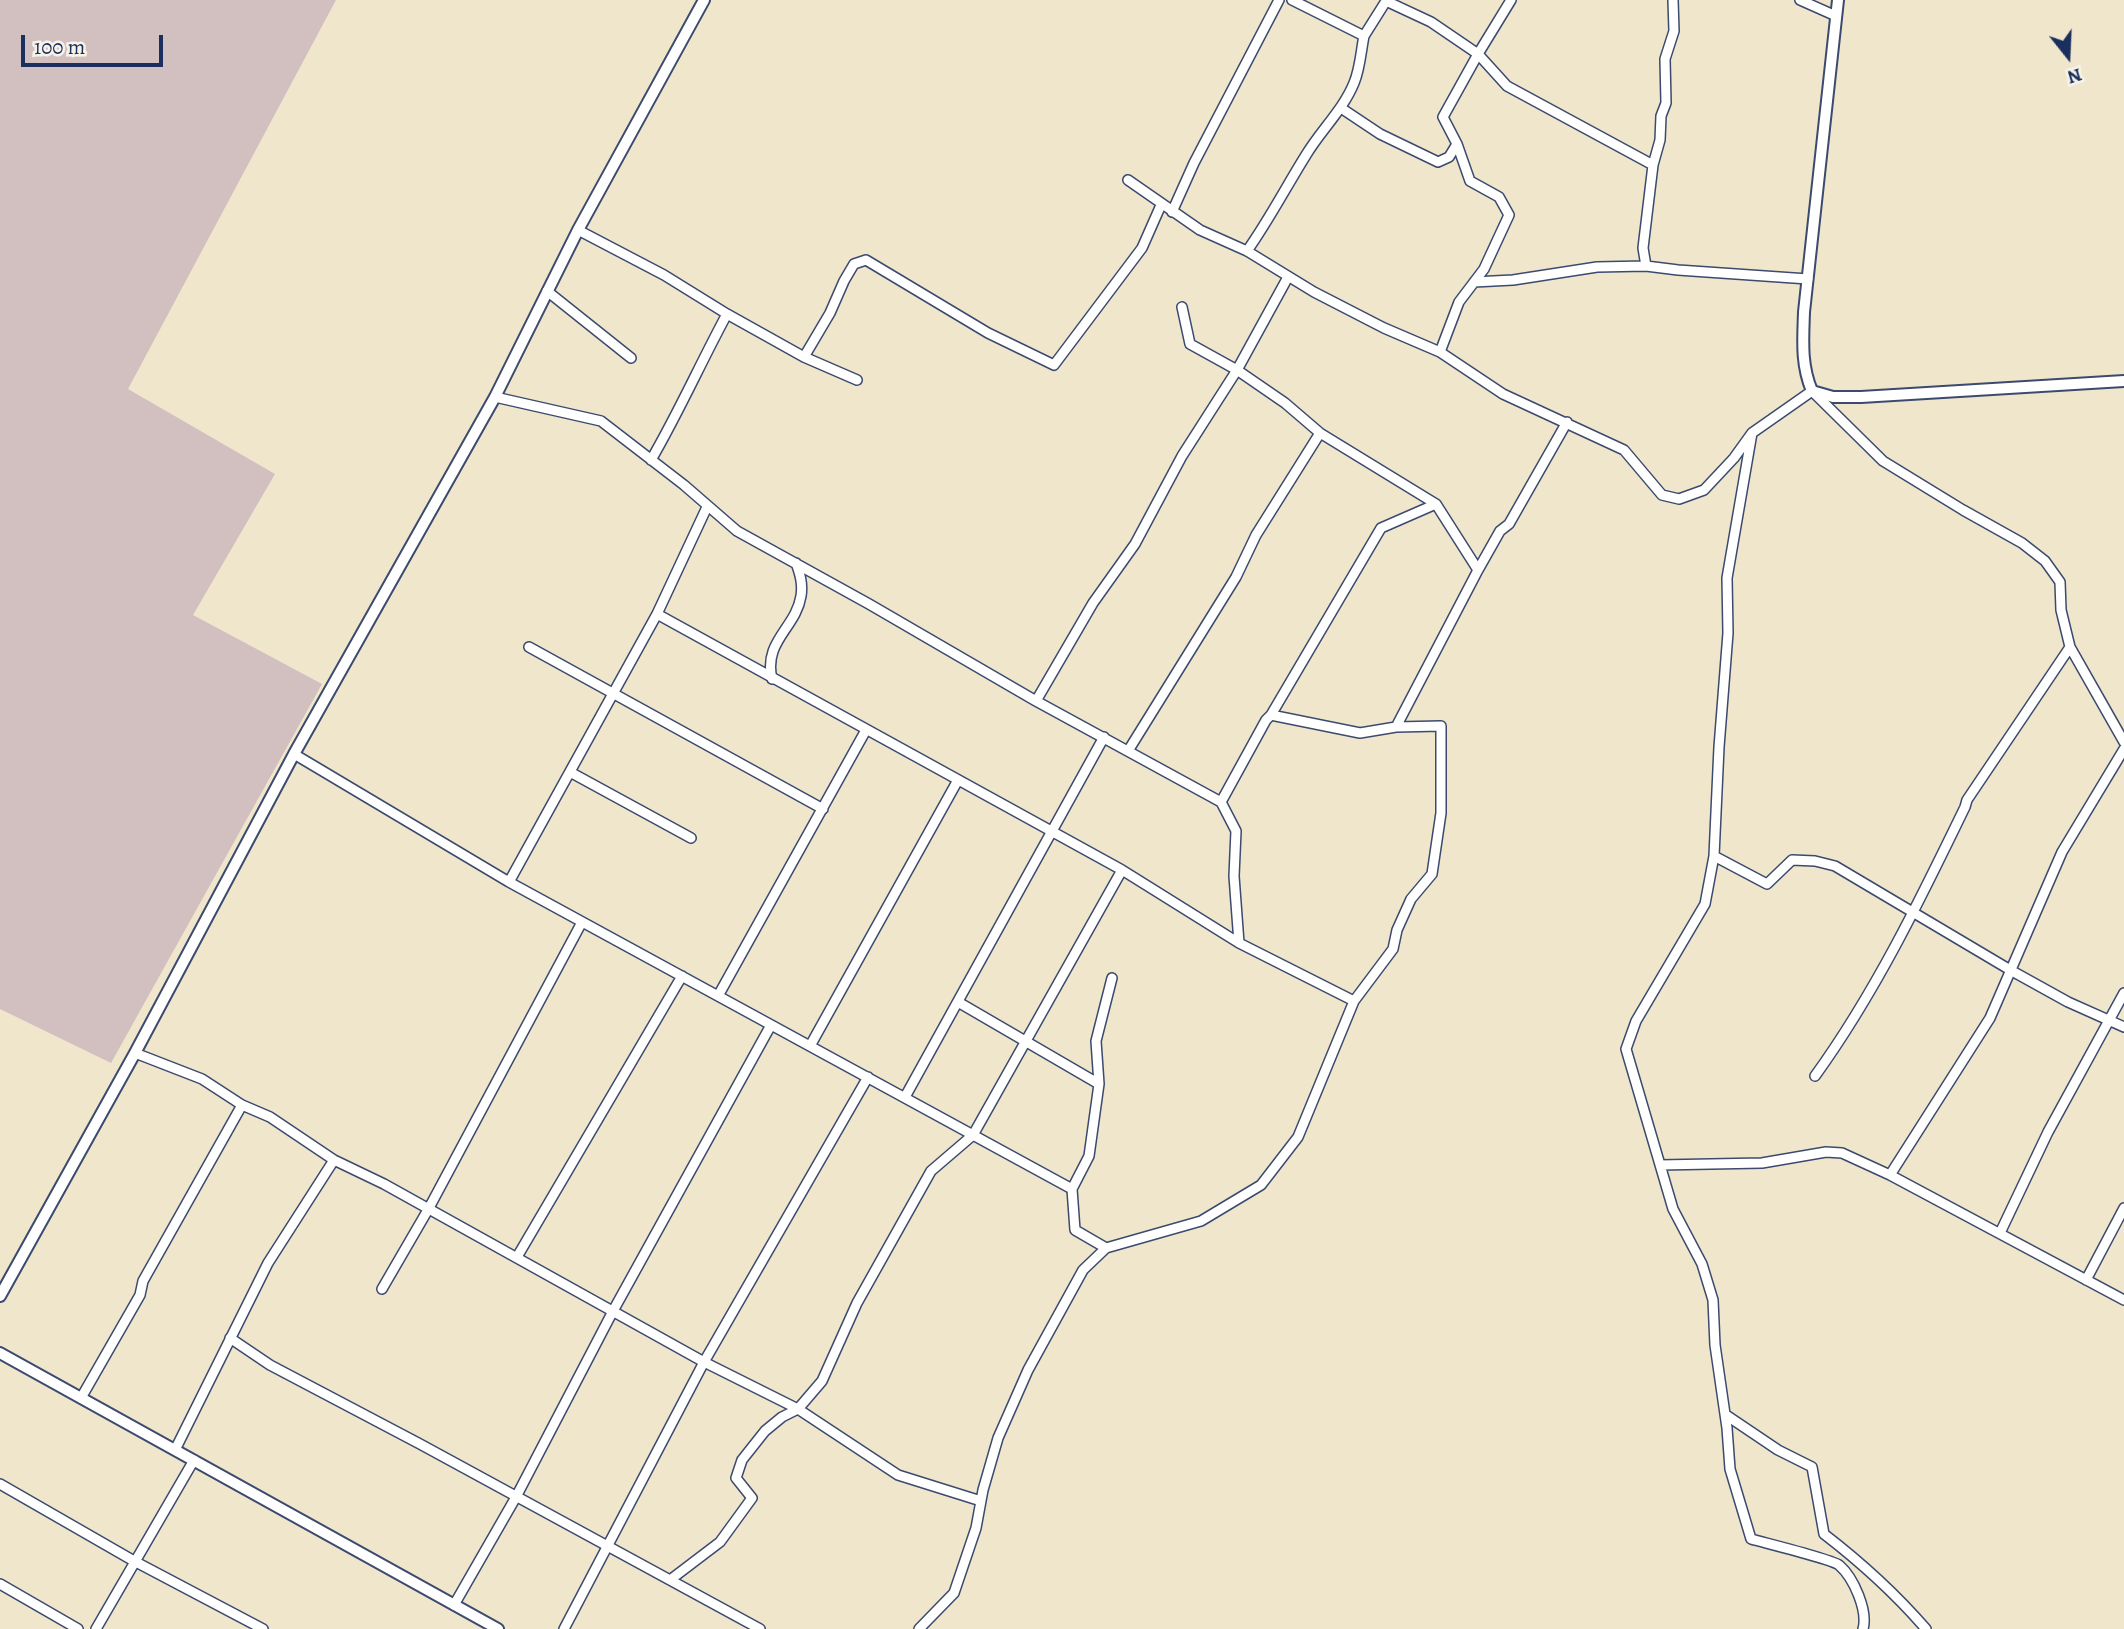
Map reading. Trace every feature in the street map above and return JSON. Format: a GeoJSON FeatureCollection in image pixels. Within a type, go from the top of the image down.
{"type":"FeatureCollection","features":[{"type":"Feature","properties":{"kind":"street"},"geometry":{"type":"LineString","coordinates":[[0,1296],[135,1054],[294,754],[495,397],[578,230],[704,0]]}},
{"type":"Feature","properties":{"kind":"street"},"geometry":{"type":"LineString","coordinates":[[1172,212],[1194,163],[1279,0]]}},
{"type":"Feature","properties":{"kind":"street"},"geometry":{"type":"LineString","coordinates":[[1292,0],[1364,36]]}},
{"type":"Feature","properties":{"kind":"street"},"geometry":{"type":"LineString","coordinates":[[1440,352],[1459,302],[1484,269],[1509,215],[1499,197],[1470,181],[1457,144],[1443,117],[1511,0]]}},
{"type":"Feature","properties":{"kind":"street"},"geometry":{"type":"LineString","coordinates":[[1646,266],[1643,248],[1653,164],[1660,140],[1661,116],[1666,103],[1665,59],[1674,30],[1673,0]]}},
{"type":"Feature","properties":{"kind":"street"},"geometry":{"type":"LineString","coordinates":[[1800,0],[1836,16]]}},
{"type":"Feature","properties":{"kind":"street"},"geometry":{"type":"LineString","coordinates":[[1838,0],[1808,279],[1804,373],[1812,391],[1883,461],[2022,543],[2045,561],[2060,582],[2061,610],[2070,647],[2124,741]]}},
{"type":"Feature","properties":{"kind":"street"},"geometry":{"type":"LineString","coordinates":[[1247,251],[1270,218],[1306,154],[1340,108],[1355,82],[1364,36],[1386,1],[1431,22],[1478,54],[1507,86],[1653,164]]}},
{"type":"Feature","properties":{"kind":"street"},"geometry":{"type":"LineString","coordinates":[[1340,108],[1380,134],[1438,162],[1449,157],[1457,144]]}},
{"type":"Feature","properties":{"kind":"street"},"geometry":{"type":"LineString","coordinates":[[1128,180],[1200,230],[1247,251],[1288,277],[1384,328],[1440,352],[1503,394],[1624,450],[1662,495],[1679,499],[1704,490],[1734,458],[1752,433],[1812,391]]}},
{"type":"Feature","properties":{"kind":"street"},"geometry":{"type":"LineString","coordinates":[[804,357],[830,313],[844,281],[855,264],[866,260],[988,332],[1054,365],[1142,248],[1161,205]]}},
{"type":"Feature","properties":{"kind":"street"},"geometry":{"type":"LineString","coordinates":[[578,230],[664,275],[804,357],[857,380]]}},
{"type":"Feature","properties":{"kind":"street"},"geometry":{"type":"LineString","coordinates":[[1474,282],[1513,280],[1597,267],[1646,266],[1678,271],[1808,279]]}},
{"type":"Feature","properties":{"kind":"street"},"geometry":{"type":"LineString","coordinates":[[1036,701],[1093,603],[1135,544],[1182,456],[1237,370],[1288,277]]}},
{"type":"Feature","properties":{"kind":"street"},"geometry":{"type":"LineString","coordinates":[[547,291],[631,358]]}},
{"type":"Feature","properties":{"kind":"street"},"geometry":{"type":"LineString","coordinates":[[1182,307],[1190,344],[1237,370],[1285,403],[1320,433],[1436,503],[1478,570]]}},
{"type":"Feature","properties":{"kind":"street"},"geometry":{"type":"LineString","coordinates":[[651,460],[674,421],[727,314]]}},
{"type":"Feature","properties":{"kind":"street"},"geometry":{"type":"LineString","coordinates":[[1812,391],[1833,397],[1861,397],[2124,382]]}},
{"type":"Feature","properties":{"kind":"street"},"geometry":{"type":"LineString","coordinates":[[495,397],[601,421],[737,531],[1036,701],[1221,802],[1236,831],[1234,876],[1239,943]]}},
{"type":"Feature","properties":{"kind":"street"},"geometry":{"type":"LineString","coordinates":[[1396,727],[1478,570],[1500,531],[1509,524],[1566,422]]}},
{"type":"Feature","properties":{"kind":"street"},"geometry":{"type":"LineString","coordinates":[[1128,751],[1236,577],[1256,535],[1320,433]]}},
{"type":"Feature","properties":{"kind":"street"},"geometry":{"type":"LineString","coordinates":[[1752,433],[1727,578],[1728,633],[1714,856],[1705,904],[1636,1021],[1626,1049],[1673,1209],[1702,1265],[1713,1300],[1715,1345],[1726,1415],[1730,1468],[1751,1539],[1838,1564],[1857,1590],[1866,1619],[1863,1629]]}},
{"type":"Feature","properties":{"kind":"street"},"geometry":{"type":"LineString","coordinates":[[1221,802],[1266,720],[1381,528],[1436,503]]}},
{"type":"Feature","properties":{"kind":"street"},"geometry":{"type":"LineString","coordinates":[[509,882],[657,614],[707,507]]}},
{"type":"Feature","properties":{"kind":"street"},"geometry":{"type":"LineString","coordinates":[[772,679],[769,665],[771,653],[801,598],[802,581],[796,563]]}},
{"type":"Feature","properties":{"kind":"street"},"geometry":{"type":"LineString","coordinates":[[657,614],[1122,870],[1239,943],[1354,1001]]}},
{"type":"Feature","properties":{"kind":"street"},"geometry":{"type":"LineString","coordinates":[[529,647],[823,809]]}},
{"type":"Feature","properties":{"kind":"street"},"geometry":{"type":"LineString","coordinates":[[1815,1076],[1854,1020],[1914,913],[1967,800],[2070,647]]}},
{"type":"Feature","properties":{"kind":"street"},"geometry":{"type":"LineString","coordinates":[[919,1629],[954,1593],[976,1528],[998,1438],[1028,1370],[1077,1279],[1106,1248],[1201,1221],[1261,1185],[1298,1137],[1354,1001],[1393,949],[1412,898],[1432,874],[1441,813],[1441,726],[1396,727],[1360,733],[1271,715]]}},
{"type":"Feature","properties":{"kind":"street"},"geometry":{"type":"LineString","coordinates":[[718,996],[866,730]]}},
{"type":"Feature","properties":{"kind":"street"},"geometry":{"type":"LineString","coordinates":[[905,1097],[1104,737]]}},
{"type":"Feature","properties":{"kind":"street"},"geometry":{"type":"LineString","coordinates":[[1890,1175],[1990,1018],[2062,852],[2124,749]]}},
{"type":"Feature","properties":{"kind":"street"},"geometry":{"type":"LineString","coordinates":[[294,754],[509,882],[1072,1189]]}},
{"type":"Feature","properties":{"kind":"street"},"geometry":{"type":"LineString","coordinates":[[570,772],[691,838]]}},
{"type":"Feature","properties":{"kind":"street"},"geometry":{"type":"LineString","coordinates":[[810,1046],[958,780]]}},
{"type":"Feature","properties":{"kind":"street"},"geometry":{"type":"LineString","coordinates":[[1714,856],[1767,884],[1791,860],[1815,861],[1835,866],[2012,971],[2068,1002],[2124,1027]]}},
{"type":"Feature","properties":{"kind":"street"},"geometry":{"type":"LineString","coordinates":[[670,1580],[720,1542],[752,1499],[736,1478],[741,1460],[765,1431],[782,1417],[798,1409],[822,1381],[857,1303],[931,1171],[973,1135],[1122,870]]}},
{"type":"Feature","properties":{"kind":"street"},"geometry":{"type":"LineString","coordinates":[[382,1289],[429,1208],[582,922]]}},
{"type":"Feature","properties":{"kind":"street"},"geometry":{"type":"LineString","coordinates":[[517,1257],[682,976]]}},
{"type":"Feature","properties":{"kind":"street"},"geometry":{"type":"LineString","coordinates":[[1106,1248],[1075,1230],[1072,1189],[1089,1156],[1099,1084],[1096,1041],[1112,978]]}},
{"type":"Feature","properties":{"kind":"street"},"geometry":{"type":"LineString","coordinates":[[2000,1233],[2048,1132],[2124,993]]}},
{"type":"Feature","properties":{"kind":"street"},"geometry":{"type":"LineString","coordinates":[[958,1002],[1099,1084]]}},
{"type":"Feature","properties":{"kind":"street"},"geometry":{"type":"LineString","coordinates":[[454,1605],[516,1496],[613,1311],[771,1025]]}},
{"type":"Feature","properties":{"kind":"street"},"geometry":{"type":"LineString","coordinates":[[135,1054],[202,1079],[242,1105],[270,1117],[334,1160],[429,1208],[704,1362],[798,1409],[898,1475],[981,1501]]}},
{"type":"Feature","properties":{"kind":"street"},"geometry":{"type":"LineString","coordinates":[[564,1629],[704,1362],[868,1077]]}},
{"type":"Feature","properties":{"kind":"street"},"geometry":{"type":"LineString","coordinates":[[81,1398],[140,1295],[144,1281],[242,1105]]}},
{"type":"Feature","properties":{"kind":"street"},"geometry":{"type":"LineString","coordinates":[[1660,1164],[1762,1163],[1826,1152],[1842,1153],[1890,1175],[2124,1300]]}},
{"type":"Feature","properties":{"kind":"street"},"geometry":{"type":"LineString","coordinates":[[175,1450],[268,1263],[334,1160]]}},
{"type":"Feature","properties":{"kind":"street"},"geometry":{"type":"LineString","coordinates":[[2086,1280],[2124,1208]]}},
{"type":"Feature","properties":{"kind":"street"},"geometry":{"type":"LineString","coordinates":[[230,1338],[270,1365],[760,1629]]}},
{"type":"Feature","properties":{"kind":"street"},"geometry":{"type":"LineString","coordinates":[[0,1353],[454,1605],[477,1624],[498,1629]]}},
{"type":"Feature","properties":{"kind":"street"},"geometry":{"type":"LineString","coordinates":[[1726,1415],[1778,1450],[1812,1467],[1824,1534],[1870,1569],[1926,1629]]}},
{"type":"Feature","properties":{"kind":"street"},"geometry":{"type":"LineString","coordinates":[[96,1629],[194,1460]]}},
{"type":"Feature","properties":{"kind":"street"},"geometry":{"type":"LineString","coordinates":[[0,1484],[134,1561],[263,1629]]}},
{"type":"Feature","properties":{"kind":"street"},"geometry":{"type":"LineString","coordinates":[[0,1584],[78,1629]]}},
{"type":"Feature","properties":{"kind":"shaded area"},"geometry":{"type":"Polygon","coordinates":[[[0,0],[336,0],[128,389],[275,474],[193,615],[322,684],[111,1063],[0,1009],[0,0]]]}}]}
